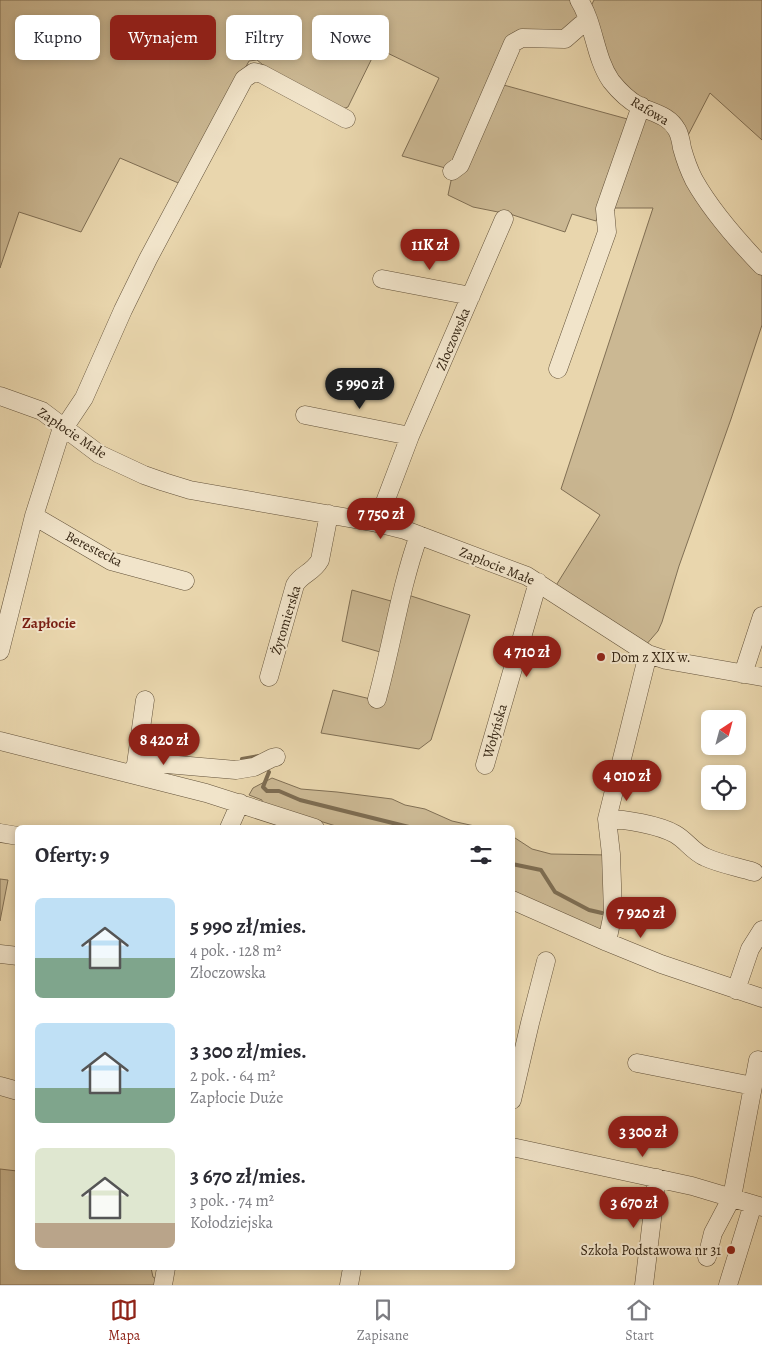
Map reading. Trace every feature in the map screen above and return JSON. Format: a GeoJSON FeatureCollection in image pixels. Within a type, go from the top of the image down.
{"type":"FeatureCollection","features":[{"type":"Feature","properties":{"kind":"street","name":"Rafowa"},"geometry":{"type":"LineString","coordinates":[[579,0],[590,24],[598,56],[604,68],[628,99],[666,118],[678,131],[689,168],[705,198],[732,235],[762,266]]}},
{"type":"Feature","properties":{"kind":"street"},"geometry":{"type":"LineString","coordinates":[[452,172],[460,165],[513,44],[522,38],[565,39],[581,26],[590,24]]}},
{"type":"Feature","properties":{"kind":"street"},"geometry":{"type":"LineString","coordinates":[[0,651],[34,516],[57,441],[84,398],[144,268],[244,79],[254,72],[262,74],[346,120]]}},
{"type":"Feature","properties":{"kind":"street"},"geometry":{"type":"LineString","coordinates":[[558,368],[608,232],[605,209],[641,106]]}},
{"type":"Feature","properties":{"kind":"street","name":"Złoczowska"},"geometry":{"type":"LineString","coordinates":[[377,522],[410,436],[504,219]]}},
{"type":"Feature","properties":{"kind":"street","name":"Złoczowska"},"geometry":{"type":"LineString","coordinates":[[382,279],[471,296]]}},
{"type":"Feature","properties":{"kind":"street","name":"Zapłocie Małe"},"geometry":{"type":"LineString","coordinates":[[0,396],[42,411],[99,454],[144,475],[190,490],[377,522],[419,535],[527,576],[648,654],[666,660],[762,677]]}},
{"type":"Feature","properties":{"kind":"street"},"geometry":{"type":"LineString","coordinates":[[305,415],[410,436]]}},
{"type":"Feature","properties":{"kind":"street","name":"Żytomierska"},"geometry":{"type":"LineString","coordinates":[[269,677],[295,585],[300,578],[314,569],[320,560],[329,514]]}},
{"type":"Feature","properties":{"kind":"street","name":"Berestecka"},"geometry":{"type":"LineString","coordinates":[[34,516],[111,561],[186,581]]}},
{"type":"Feature","properties":{"kind":"street"},"geometry":{"type":"LineString","coordinates":[[377,699],[389,657],[405,583],[419,535]]}},
{"type":"Feature","properties":{"kind":"street","name":"Wołyńska"},"geometry":{"type":"LineString","coordinates":[[485,765],[538,582]]}},
{"type":"Feature","properties":{"kind":"street"},"geometry":{"type":"LineString","coordinates":[[743,674],[762,616]]}},
{"type":"Feature","properties":{"kind":"street"},"geometry":{"type":"LineString","coordinates":[[607,942],[613,913],[611,854],[607,819],[648,654]]}},
{"type":"Feature","properties":{"kind":"street"},"geometry":{"type":"LineString","coordinates":[[133,769],[145,700]]}},
{"type":"Feature","properties":{"kind":"street"},"geometry":{"type":"LineString","coordinates":[[0,741],[133,769],[306,825]]}},
{"type":"Feature","properties":{"kind":"street"},"geometry":{"type":"LineString","coordinates":[[133,769],[166,764],[236,770],[254,767],[276,757]]}},
{"type":"Feature","properties":{"kind":"street"},"geometry":{"type":"LineString","coordinates":[[231,825],[240,803]]}},
{"type":"Feature","properties":{"kind":"street"},"geometry":{"type":"LineString","coordinates":[[607,819],[622,819],[667,831],[675,834],[707,858],[754,872]]}},
{"type":"Feature","properties":{"kind":"street"},"geometry":{"type":"LineString","coordinates":[[0,833],[15,836]]}},
{"type":"Feature","properties":{"kind":"street"},"geometry":{"type":"LineString","coordinates":[[515,901],[662,964],[762,998]]}},
{"type":"Feature","properties":{"kind":"street"},"geometry":{"type":"LineString","coordinates":[[736,990],[750,949],[762,930]]}},
{"type":"Feature","properties":{"kind":"street"},"geometry":{"type":"LineString","coordinates":[[0,954],[15,956]]}},
{"type":"Feature","properties":{"kind":"street"},"geometry":{"type":"LineString","coordinates":[[515,1087],[546,961]]}},
{"type":"Feature","properties":{"kind":"street"},"geometry":{"type":"LineString","coordinates":[[708,1256],[714,1233],[732,1198],[758,1060]]}},
{"type":"Feature","properties":{"kind":"street"},"geometry":{"type":"LineString","coordinates":[[637,1063],[753,1086]]}},
{"type":"Feature","properties":{"kind":"street"},"geometry":{"type":"LineString","coordinates":[[0,1086],[15,1090]]}},
{"type":"Feature","properties":{"kind":"street"},"geometry":{"type":"LineString","coordinates":[[515,1148],[657,1178],[757,1205],[728,1285]]}},
{"type":"Feature","properties":{"kind":"street"},"geometry":{"type":"LineString","coordinates":[[644,1285],[657,1178]]}},
{"type":"Feature","properties":{"kind":"street"},"geometry":{"type":"LineString","coordinates":[[163,1285],[166,1270]]}},
{"type":"Feature","properties":{"kind":"street"},"geometry":{"type":"LineString","coordinates":[[349,1285],[352,1270]]}},
{"type":"Feature","properties":{"kind":"shaded area"},"geometry":{"type":"Polygon","coordinates":[[[0,0],[576,0],[584,18],[556,34],[522,34],[449,169],[402,156],[439,78],[389,54],[389,15],[312,15],[312,60],[371,60],[348,107],[340,110],[268,69],[257,60],[249,61],[183,185],[120,158],[81,232],[19,212],[0,268],[0,0]]]}},
{"type":"Feature","properties":{"kind":"shaded area"},"geometry":{"type":"Polygon","coordinates":[[[594,0],[762,0],[762,140],[710,93],[684,143],[622,88],[588,12],[594,0]]]}},
{"type":"Feature","properties":{"kind":"shaded area"},"geometry":{"type":"Polygon","coordinates":[[[500,84],[631,120],[596,221],[572,214],[565,232],[513,215],[473,207],[448,195],[452,176],[500,84]]]}},
{"type":"Feature","properties":{"kind":"shaded area"},"geometry":{"type":"Polygon","coordinates":[[[643,116],[656,116],[679,144],[762,271],[762,325],[679,566],[662,622],[658,631],[645,646],[555,587],[600,515],[561,489],[653,208],[610,208],[643,116]]]}},
{"type":"Feature","properties":{"kind":"shaded area"},"geometry":{"type":"Polygon","coordinates":[[[352,590],[398,603],[387,654],[342,641],[352,590]]]}},
{"type":"Feature","properties":{"kind":"shaded area"},"geometry":{"type":"Polygon","coordinates":[[[405,594],[470,615],[431,740],[419,749],[321,733],[333,690],[379,701],[405,594]]]}},
{"type":"Feature","properties":{"kind":"shaded area"},"geometry":{"type":"Polygon","coordinates":[[[272,778],[301,789],[392,799],[405,805],[425,809],[452,821],[470,825],[333,825],[262,803],[262,800],[249,795],[253,788],[272,778]]]}},
{"type":"Feature","properties":{"kind":"shaded area"},"geometry":{"type":"Polygon","coordinates":[[[515,838],[532,849],[551,854],[608,855],[609,921],[600,931],[515,894],[515,838]]]}},
{"type":"Feature","properties":{"kind":"shaded area"},"geometry":{"type":"Polygon","coordinates":[[[0,879],[8,880],[0,921],[0,879]]]}},
{"type":"Feature","properties":{"kind":"shaded area"},"geometry":{"type":"Polygon","coordinates":[[[0,1169],[15,1171],[15,1270],[151,1270],[153,1277],[161,1282],[160,1285],[0,1285],[0,1169]]]}},
{"type":"Feature","properties":{"kind":"waterway"},"geometry":{"type":"LineString","coordinates":[[242,759],[259,756]]}},
{"type":"Feature","properties":{"kind":"waterway"},"geometry":{"type":"LineString","coordinates":[[269,772],[263,787],[267,791],[279,791],[300,800],[401,825]]}},
{"type":"Feature","properties":{"kind":"waterway"},"geometry":{"type":"LineString","coordinates":[[515,865],[541,870],[555,892],[589,910],[602,913]]}},
{"type":"Feature","properties":{"kind":"waterway"},"geometry":{"type":"LineString","coordinates":[[619,914],[646,909]]}},
{"type":"Feature","properties":{"kind":"place","name":"Dom z XIX w."},"geometry":{"type":"Point","coordinates":[601,657]}},
{"type":"Feature","properties":{"kind":"place","name":"Szkoła Podstawowa nr 31"},"geometry":{"type":"Point","coordinates":[731,1250]}},
{"type":"Feature","properties":{"kind":"district","name":"Zapłocie"},"geometry":{"type":"Point","coordinates":[49,623]}}]}
